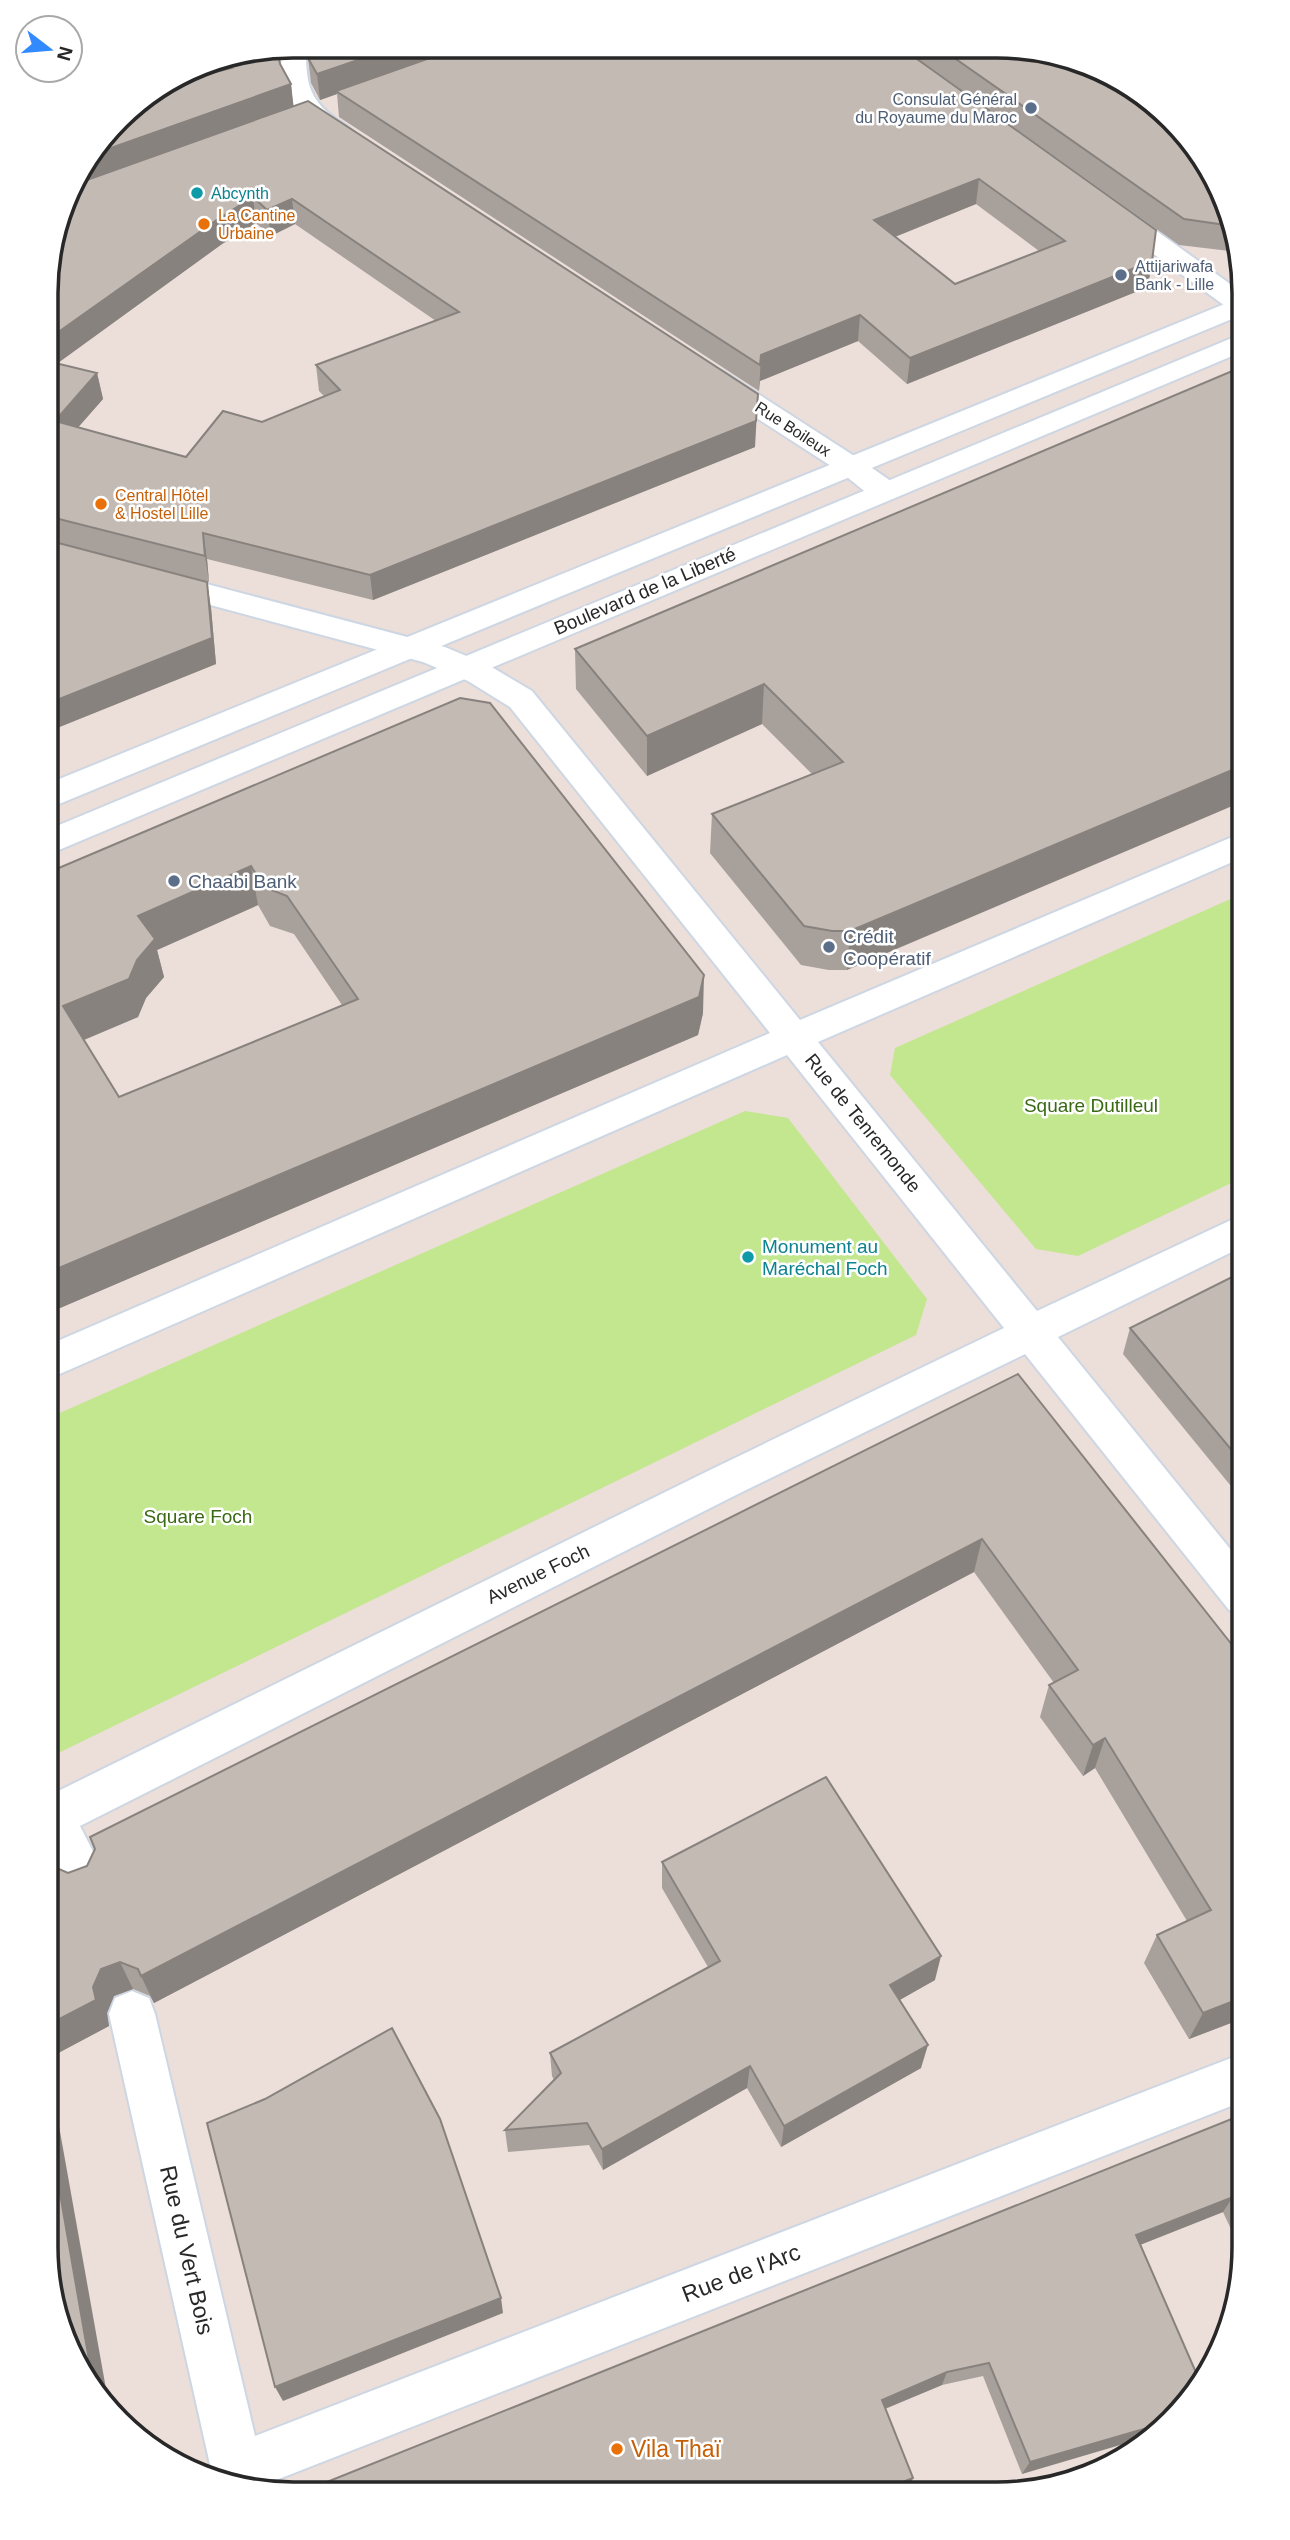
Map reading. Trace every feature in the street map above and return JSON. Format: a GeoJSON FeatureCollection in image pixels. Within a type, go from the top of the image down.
{"type":"FeatureCollection","features":[{"type":"Feature","properties":{"kind":"street"},"geometry":{"type":"LineString","coordinates":[[294,58],[296,93],[304,105],[366,151]]}},
{"type":"Feature","properties":{"kind":"street"},"geometry":{"type":"LineString","coordinates":[[1097,201],[1232,296]]}},
{"type":"Feature","properties":{"kind":"street","name":"Boulevard de la Liberté"},"geometry":{"type":"LineString","coordinates":[[58,792],[1232,309]]}},
{"type":"Feature","properties":{"kind":"street","name":"Boulevard de la Liberté"},"geometry":{"type":"LineString","coordinates":[[58,838],[1232,346]]}},
{"type":"Feature","properties":{"kind":"street","name":"Rue Boileux"},"geometry":{"type":"LineString","coordinates":[[691,363],[852,467],[884,491]]}},
{"type":"Feature","properties":{"kind":"street","name":"Rue de Tenremonde"},"geometry":{"type":"LineString","coordinates":[[128,573],[411,647],[496,680],[521,699],[1232,1582]]}},
{"type":"Feature","properties":{"kind":"street"},"geometry":{"type":"LineString","coordinates":[[58,1359],[1232,849]]}},
{"type":"Feature","properties":{"kind":"street"},"geometry":{"type":"LineString","coordinates":[[1031,1332],[1232,1235]]}},
{"type":"Feature","properties":{"kind":"street","name":"Avenue Foch"},"geometry":{"type":"LineString","coordinates":[[58,1814],[1031,1332]]}},
{"type":"Feature","properties":{"kind":"street"},"geometry":{"type":"LineString","coordinates":[[58,1834],[83,1877]]}},
{"type":"Feature","properties":{"kind":"street","name":"Rue du Vert Bois"},"geometry":{"type":"LineString","coordinates":[[132,2014],[238,2475]]}},
{"type":"Feature","properties":{"kind":"street","name":"Rue de l'Arc"},"geometry":{"type":"LineString","coordinates":[[243,2476],[1232,2082]]}},
{"type":"Feature","properties":{"kind":"green space","name":"Square Dutilleul"},"geometry":{"type":"Polygon","coordinates":[[[1232,898],[1232,1183],[1078,1256],[1036,1249],[890,1075],[895,1048],[1232,898]]]}},
{"type":"Feature","properties":{"kind":"green space","name":"Square Foch"},"geometry":{"type":"Polygon","coordinates":[[[745,1111],[788,1118],[927,1299],[916,1335],[58,1753],[58,1414],[745,1111]]]}},
{"type":"Feature","properties":{"kind":"building"},"geometry":{"type":"Polygon","coordinates":[[[308,58],[364,58],[317,74],[308,58]]]}},
{"type":"Feature","properties":{"kind":"building"},"geometry":{"type":"Polygon","coordinates":[[[430,58],[916,58],[1156,230],[1152,261],[910,358],[860,315],[761,355],[760,365],[336,91],[430,58]],[[979,179],[874,220],[955,284],[1065,241],[979,179]]]}},
{"type":"Feature","properties":{"kind":"building"},"geometry":{"type":"Polygon","coordinates":[[[954,58],[1013,58],[1043,62],[1073,70],[1128,97],[1174,138],[1193,162],[1208,189],[1222,224],[1184,219],[954,58]]]}},
{"type":"Feature","properties":{"kind":"building"},"geometry":{"type":"Polygon","coordinates":[[[279,59],[291,84],[106,150],[138,116],[175,89],[207,74],[231,68],[229,67],[279,59]]]}},
{"type":"Feature","properties":{"kind":"building"},"geometry":{"type":"Polygon","coordinates":[[[308,101],[758,394],[756,421],[370,575],[203,533],[205,556],[58,519],[58,422],[186,457],[223,411],[262,422],[340,390],[316,365],[459,312],[292,199],[267,210],[253,197],[58,332],[60,262],[66,232],[86,180],[308,101]]]}},
{"type":"Feature","properties":{"kind":"building"},"geometry":{"type":"Polygon","coordinates":[[[58,364],[97,373],[58,418],[58,364]]]}},
{"type":"Feature","properties":{"kind":"building"},"geometry":{"type":"Polygon","coordinates":[[[1232,371],[1232,770],[850,931],[804,926],[712,814],[843,762],[764,684],[647,736],[575,649],[1232,371]]]}},
{"type":"Feature","properties":{"kind":"building"},"geometry":{"type":"Polygon","coordinates":[[[58,543],[207,582],[212,638],[58,700],[58,543]]]}},
{"type":"Feature","properties":{"kind":"building"},"geometry":{"type":"Polygon","coordinates":[[[460,698],[490,703],[704,975],[699,997],[58,1268],[58,868],[460,698]],[[251,866],[138,916],[155,939],[137,960],[129,979],[63,1006],[119,1097],[358,999],[287,896],[264,887],[251,866]]]}},
{"type":"Feature","properties":{"kind":"building"},"geometry":{"type":"Polygon","coordinates":[[[1232,1277],[1232,1451],[1130,1328],[1232,1277]]]}},
{"type":"Feature","properties":{"kind":"building"},"geometry":{"type":"Polygon","coordinates":[[[1018,1374],[1232,1645],[1232,2002],[1203,2013],[1157,1935],[1211,1910],[1105,1738],[1093,1745],[1049,1685],[1078,1670],[982,1539],[141,1976],[138,1969],[120,1962],[101,1969],[93,1987],[96,2000],[58,2020],[58,1869],[68,1873],[87,1866],[95,1849],[90,1837],[1018,1374]]]}},
{"type":"Feature","properties":{"kind":"building"},"geometry":{"type":"Polygon","coordinates":[[[826,1777],[941,1956],[890,1985],[928,2045],[784,2126],[750,2066],[602,2149],[587,2123],[505,2130],[561,2073],[550,2053],[720,1961],[662,1862],[826,1777]]]}},
{"type":"Feature","properties":{"kind":"building"},"geometry":{"type":"Polygon","coordinates":[[[392,2028],[440,2119],[501,2298],[275,2387],[207,2123],[265,2099],[392,2028]]]}},
{"type":"Feature","properties":{"kind":"building"},"geometry":{"type":"Polygon","coordinates":[[[1232,2119],[1232,2197],[1136,2235],[1196,2373],[1184,2390],[1146,2428],[1030,2462],[989,2363],[947,2372],[882,2400],[913,2478],[903,2482],[327,2482],[1232,2119]]]}},
{"type":"Feature","properties":{"kind":"building"},"geometry":{"type":"Polygon","coordinates":[[[58,2182],[90,2365],[70,2323],[62,2293],[58,2263],[58,2182]]]}},
{"type":"Feature","properties":{"kind":"place","name":"Consulat Général du Royaume du Maroc"},"geometry":{"type":"Point","coordinates":[1031,108]}},
{"type":"Feature","properties":{"kind":"place","name":"Abcynth"},"geometry":{"type":"Point","coordinates":[197,193]}},
{"type":"Feature","properties":{"kind":"place","name":"La Cantine Urbaine"},"geometry":{"type":"Point","coordinates":[204,224]}},
{"type":"Feature","properties":{"kind":"place","name":"Attijariwafa Bank - Lille"},"geometry":{"type":"Point","coordinates":[1121,275]}},
{"type":"Feature","properties":{"kind":"place","name":"Central Hôtel & Hostel Lille"},"geometry":{"type":"Point","coordinates":[101,504]}},
{"type":"Feature","properties":{"kind":"place","name":"Chaabi Bank"},"geometry":{"type":"Point","coordinates":[174,881]}},
{"type":"Feature","properties":{"kind":"place","name":"Crédit Coopératif"},"geometry":{"type":"Point","coordinates":[829,947]}},
{"type":"Feature","properties":{"kind":"place","name":"Monument au Maréchal Foch"},"geometry":{"type":"Point","coordinates":[748,1257]}},
{"type":"Feature","properties":{"kind":"place","name":"Vila Thaï"},"geometry":{"type":"Point","coordinates":[617,2449]}}]}
